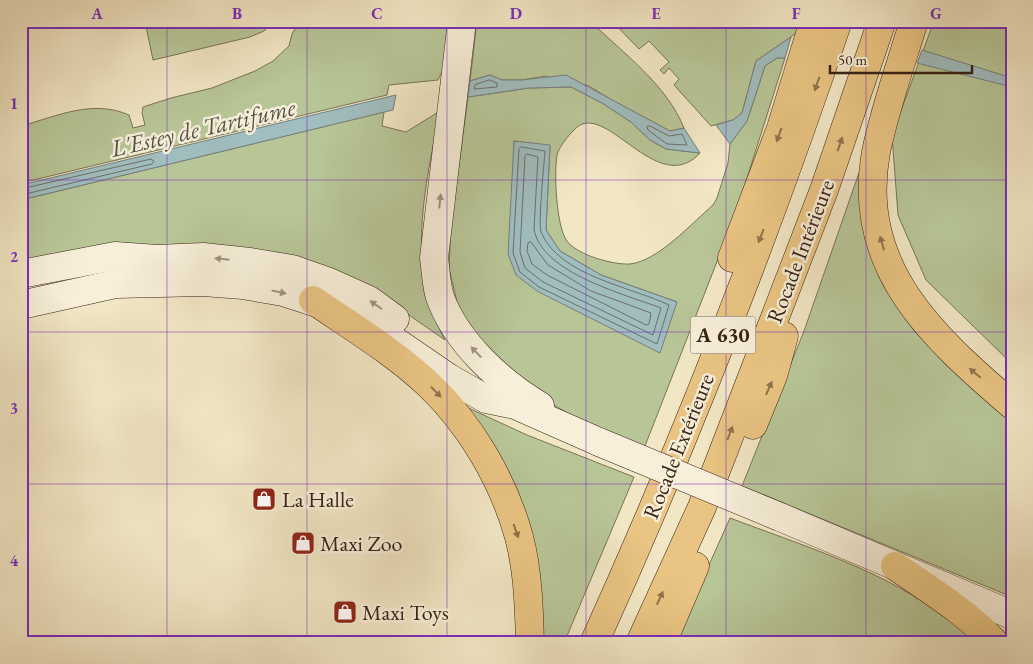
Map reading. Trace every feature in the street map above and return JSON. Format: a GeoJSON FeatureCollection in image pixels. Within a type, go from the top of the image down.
{"type":"FeatureCollection","features":[{"type":"Feature","properties":{"kind":"highway"},"geometry":{"type":"LineString","coordinates":[[611,606],[621,544],[685,385],[778,137],[814,21]]}},
{"type":"Feature","properties":{"kind":"highway","name":"Rocade Extérieure"},"geometry":{"type":"LineString","coordinates":[[594,643],[694,409],[800,135],[838,21]]}},
{"type":"Feature","properties":{"kind":"highway","name":"Rocade Intérieure"},"geometry":{"type":"LineString","coordinates":[[640,643],[702,506],[824,190],[882,21]]}},
{"type":"Feature","properties":{"kind":"highway"},"geometry":{"type":"LineString","coordinates":[[914,21],[876,153],[873,180],[875,213],[881,242],[894,280],[919,318],[967,366],[1012,405]]}},
{"type":"Feature","properties":{"kind":"highway"},"geometry":{"type":"LineString","coordinates":[[662,643],[773,376],[824,190]]}},
{"type":"Feature","properties":{"kind":"highway"},"geometry":{"type":"LineString","coordinates":[[313,300],[407,366],[448,405],[469,432],[502,493],[519,536],[529,606],[530,643]]}},
{"type":"Feature","properties":{"kind":"highway"},"geometry":{"type":"LineString","coordinates":[[895,566],[979,625],[995,643]]}},
{"type":"Feature","properties":{"kind":"main road"},"geometry":{"type":"LineString","coordinates":[[462,21],[434,258],[439,295],[451,320],[472,349],[508,383],[526,398],[599,442]]}},
{"type":"Feature","properties":{"kind":"main road"},"geometry":{"type":"LineString","coordinates":[[21,274],[114,256],[159,271],[203,282],[243,285],[313,300],[360,317],[411,349],[449,378],[486,399],[515,405],[599,442],[1012,614]]}},
{"type":"Feature","properties":{"kind":"main road"},"geometry":{"type":"LineString","coordinates":[[21,304],[115,284],[202,257],[292,269],[329,282],[369,300],[456,363],[492,386],[515,405]]}},
{"type":"Feature","properties":{"kind":"main road"},"geometry":{"type":"LineString","coordinates":[[21,287],[114,266],[159,271]]}},
{"type":"Feature","properties":{"kind":"main road"},"geometry":{"type":"LineString","coordinates":[[21,322],[159,271]]}},
{"type":"Feature","properties":{"kind":"green space"},"geometry":{"type":"Polygon","coordinates":[[[145,21],[275,21],[264,31],[250,37],[153,60],[145,21]]]}},
{"type":"Feature","properties":{"kind":"green space"},"geometry":{"type":"Polygon","coordinates":[[[300,21],[450,21],[445,66],[438,80],[389,85],[387,95],[21,183],[21,126],[62,114],[88,109],[115,110],[129,115],[133,128],[145,125],[142,113],[143,107],[212,88],[255,71],[273,61],[289,46],[292,34],[300,21]]]}},
{"type":"Feature","properties":{"kind":"green space"},"geometry":{"type":"Polygon","coordinates":[[[477,21],[590,21],[643,70],[667,98],[684,128],[670,131],[589,86],[545,76],[522,80],[502,80],[490,75],[470,81],[477,21]]]}},
{"type":"Feature","properties":{"kind":"green space"},"geometry":{"type":"Polygon","coordinates":[[[612,21],[799,21],[796,33],[756,61],[742,113],[733,120],[711,126],[674,85],[679,79],[669,68],[664,74],[660,70],[669,62],[649,41],[639,49],[612,21]]]}},
{"type":"Feature","properties":{"kind":"green space"},"geometry":{"type":"Polygon","coordinates":[[[934,21],[1012,21],[1012,364],[926,280],[898,215],[892,135],[934,21]]]}},
{"type":"Feature","properties":{"kind":"green space"},"geometry":{"type":"Polygon","coordinates":[[[777,58],[785,58],[736,213],[645,446],[581,421],[547,401],[520,381],[471,330],[457,302],[449,268],[451,225],[468,97],[529,88],[571,87],[602,103],[631,122],[650,140],[666,149],[700,153],[683,164],[666,164],[649,157],[600,126],[586,123],[574,130],[562,145],[557,155],[556,186],[560,224],[567,241],[587,255],[614,263],[630,264],[652,256],[663,249],[713,205],[728,163],[730,144],[747,121],[765,66],[777,58]],[[514,141],[516,275],[677,302],[601,275],[560,251],[546,230],[550,146],[514,141]]]}},
{"type":"Feature","properties":{"kind":"green space"},"geometry":{"type":"Polygon","coordinates":[[[440,111],[424,198],[422,256],[425,284],[433,312],[445,340],[406,313],[198,244],[105,248],[21,261],[21,200],[384,112],[382,126],[406,132],[440,111]]]}},
{"type":"Feature","properties":{"kind":"green space"},"geometry":{"type":"Polygon","coordinates":[[[869,144],[868,245],[883,285],[915,332],[968,383],[1012,420],[1012,597],[742,486],[804,331],[869,144]]]}},
{"type":"Feature","properties":{"kind":"green space"},"geometry":{"type":"Polygon","coordinates":[[[451,400],[527,435],[634,477],[564,643],[535,643],[534,590],[451,400]]]}},
{"type":"Feature","properties":{"kind":"green space"},"geometry":{"type":"Polygon","coordinates":[[[730,518],[863,569],[913,595],[952,622],[975,643],[674,643],[730,518]]]}},
{"type":"Feature","properties":{"kind":"water"},"geometry":{"type":"Polygon","coordinates":[[[791,37],[785,58],[777,58],[765,66],[747,121],[730,144],[716,125],[733,120],[742,113],[756,61],[791,37]]]}},
{"type":"Feature","properties":{"kind":"water"},"geometry":{"type":"Polygon","coordinates":[[[922,50],[1012,78],[1012,87],[917,63],[922,50]]]}},
{"type":"Feature","properties":{"kind":"water"},"geometry":{"type":"Polygon","coordinates":[[[490,75],[502,80],[522,80],[566,75],[670,131],[684,128],[700,153],[666,149],[650,140],[631,122],[602,103],[571,87],[529,88],[468,97],[470,81],[490,75]]]}},
{"type":"Feature","properties":{"kind":"water"},"geometry":{"type":"Polygon","coordinates":[[[396,95],[393,110],[21,200],[21,185],[396,95]]]}},
{"type":"Feature","properties":{"kind":"water"},"geometry":{"type":"Polygon","coordinates":[[[514,141],[550,145],[546,230],[560,251],[601,275],[677,302],[660,353],[537,291],[516,275],[508,254],[514,141]]]}},
{"type":"Feature","properties":{"kind":"place","name":"La Halle"},"geometry":{"type":"Point","coordinates":[264,499]}},
{"type":"Feature","properties":{"kind":"place","name":"Maxi Zoo"},"geometry":{"type":"Point","coordinates":[303,543]}},
{"type":"Feature","properties":{"kind":"place","name":"Maxi Toys"},"geometry":{"type":"Point","coordinates":[345,612]}},
{"type":"Feature","properties":{"kind":"water label","name":"L'Estey de Tartifume"},"geometry":{"type":"Point","coordinates":[203,128]}}]}
